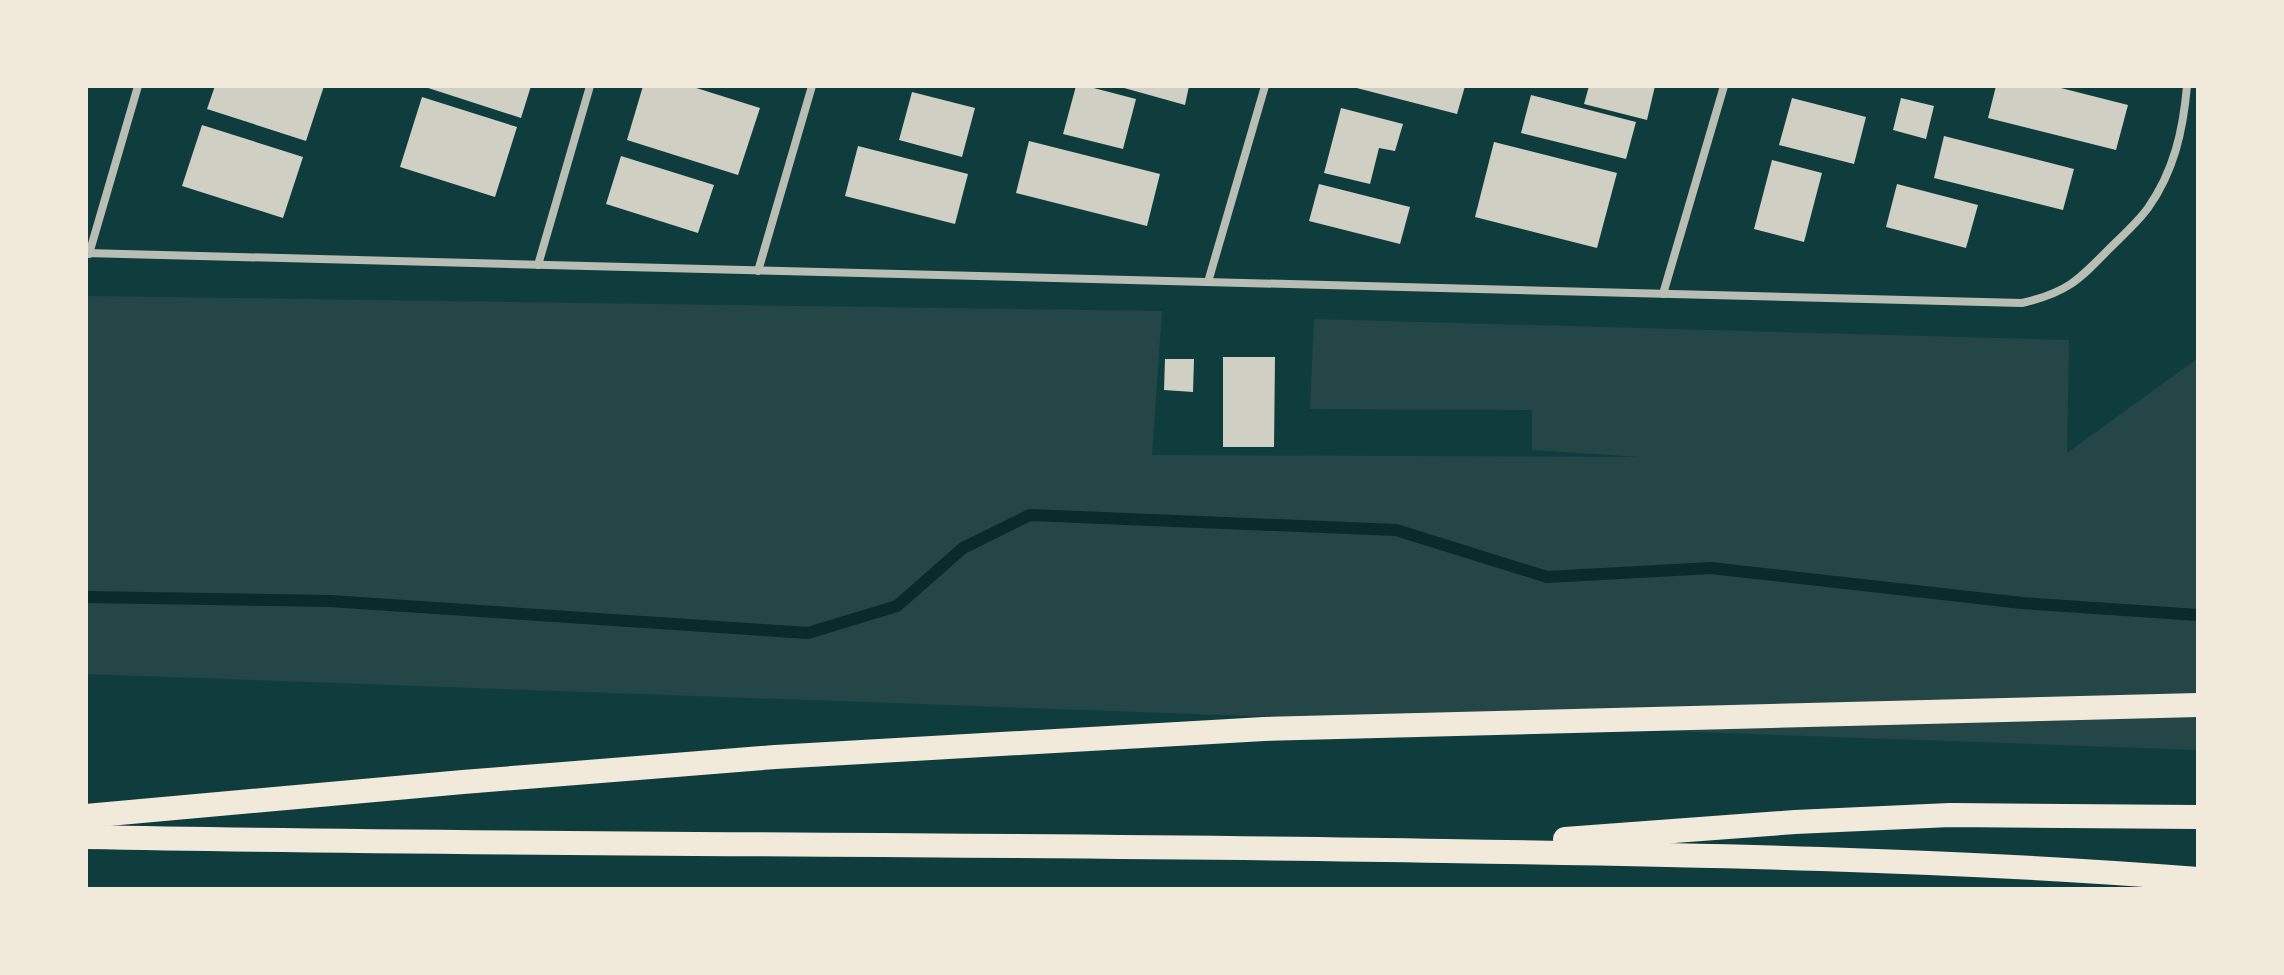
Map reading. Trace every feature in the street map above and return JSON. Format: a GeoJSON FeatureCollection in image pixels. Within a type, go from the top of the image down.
{"type":"FeatureCollection","features":[{"type":"Feature","properties":{"kind":"highway"},"geometry":{"type":"LineString","coordinates":[[86,816],[775,757],[1264,729],[2198,705]]}},
{"type":"Feature","properties":{"kind":"highway"},"geometry":{"type":"LineString","coordinates":[[1416,850],[1919,816],[2198,817]]}},
{"type":"Feature","properties":{"kind":"highway"},"geometry":{"type":"LineString","coordinates":[[86,837],[1416,850],[1948,862],[2198,879]]}},
{"type":"Feature","properties":{"kind":"street"},"geometry":{"type":"LineString","coordinates":[[138,86],[87,254],[2022,303],[2050,297],[2079,280],[2146,211],[2165,180],[2179,146],[2187,86]]}},
{"type":"Feature","properties":{"kind":"street"},"geometry":{"type":"LineString","coordinates":[[538,265],[590,86]]}},
{"type":"Feature","properties":{"kind":"street"},"geometry":{"type":"LineString","coordinates":[[758,271],[812,86]]}},
{"type":"Feature","properties":{"kind":"street"},"geometry":{"type":"LineString","coordinates":[[1208,282],[1265,86]]}},
{"type":"Feature","properties":{"kind":"street"},"geometry":{"type":"LineString","coordinates":[[1663,294],[1724,86]]}},
{"type":"Feature","properties":{"kind":"shaded area"},"geometry":{"type":"Polygon","coordinates":[[[86,296],[1162,311],[1152,455],[1639,457],[1532,450],[1532,410],[1310,409],[1314,319],[2069,340],[2067,453],[2198,358],[2198,750],[86,674],[86,296]]]}},
{"type":"Feature","properties":{"kind":"building"},"geometry":{"type":"Polygon","coordinates":[[[215,86],[324,86],[306,141],[207,109],[215,86]]]}},
{"type":"Feature","properties":{"kind":"building"},"geometry":{"type":"Polygon","coordinates":[[[422,86],[531,86],[521,118],[422,86]]]}},
{"type":"Feature","properties":{"kind":"building"},"geometry":{"type":"Polygon","coordinates":[[[643,86],[690,86],[760,108],[738,175],[627,140],[643,86]]]}},
{"type":"Feature","properties":{"kind":"building"},"geometry":{"type":"Polygon","coordinates":[[[1076,86],[1136,99],[1123,149],[1063,134],[1076,86]]]}},
{"type":"Feature","properties":{"kind":"building"},"geometry":{"type":"Polygon","coordinates":[[[1117,86],[1189,86],[1185,105],[1117,86]]]}},
{"type":"Feature","properties":{"kind":"building"},"geometry":{"type":"Polygon","coordinates":[[[1349,86],[1465,86],[1457,114],[1349,86]]]}},
{"type":"Feature","properties":{"kind":"building"},"geometry":{"type":"Polygon","coordinates":[[[1589,86],[1655,86],[1647,120],[1584,104],[1589,86]]]}},
{"type":"Feature","properties":{"kind":"building"},"geometry":{"type":"Polygon","coordinates":[[[1996,86],[2053,86],[2128,105],[2116,150],[1988,118],[1996,86]]]}},
{"type":"Feature","properties":{"kind":"building"},"geometry":{"type":"Polygon","coordinates":[[[912,92],[975,108],[962,157],[899,140],[912,92]]]}},
{"type":"Feature","properties":{"kind":"building"},"geometry":{"type":"Polygon","coordinates":[[[1531,95],[1636,122],[1626,159],[1521,133],[1531,95]]]}},
{"type":"Feature","properties":{"kind":"building"},"geometry":{"type":"Polygon","coordinates":[[[422,97],[517,127],[495,197],[400,167],[422,97]]]}},
{"type":"Feature","properties":{"kind":"building"},"geometry":{"type":"Polygon","coordinates":[[[1792,98],[1866,117],[1854,164],[1779,145],[1792,98]]]}},
{"type":"Feature","properties":{"kind":"building"},"geometry":{"type":"Polygon","coordinates":[[[1901,98],[1934,106],[1926,139],[1893,130],[1901,98]]]}},
{"type":"Feature","properties":{"kind":"building"},"geometry":{"type":"Polygon","coordinates":[[[1341,108],[1403,124],[1395,151],[1379,148],[1370,184],[1324,173],[1341,108]]]}},
{"type":"Feature","properties":{"kind":"building"},"geometry":{"type":"Polygon","coordinates":[[[202,125],[303,157],[283,218],[182,186],[202,125]]]}},
{"type":"Feature","properties":{"kind":"building"},"geometry":{"type":"Polygon","coordinates":[[[1944,136],[2074,169],[2063,210],[1934,178],[1944,136]]]}},
{"type":"Feature","properties":{"kind":"building"},"geometry":{"type":"Polygon","coordinates":[[[1029,141],[1160,174],[1147,226],[1016,193],[1029,141]]]}},
{"type":"Feature","properties":{"kind":"building"},"geometry":{"type":"Polygon","coordinates":[[[1494,142],[1617,173],[1597,248],[1475,217],[1494,142]]]}},
{"type":"Feature","properties":{"kind":"building"},"geometry":{"type":"Polygon","coordinates":[[[858,146],[968,174],[955,224],[845,196],[858,146]]]}},
{"type":"Feature","properties":{"kind":"building"},"geometry":{"type":"Polygon","coordinates":[[[621,156],[714,185],[698,233],[606,204],[621,156]]]}},
{"type":"Feature","properties":{"kind":"building"},"geometry":{"type":"Polygon","coordinates":[[[1772,160],[1822,173],[1804,242],[1754,229],[1772,160]]]}},
{"type":"Feature","properties":{"kind":"building"},"geometry":{"type":"Polygon","coordinates":[[[1319,184],[1410,207],[1400,244],[1309,221],[1319,184]]]}},
{"type":"Feature","properties":{"kind":"building"},"geometry":{"type":"Polygon","coordinates":[[[1897,184],[1978,205],[1966,248],[1886,227],[1897,184]]]}},
{"type":"Feature","properties":{"kind":"building"},"geometry":{"type":"Polygon","coordinates":[[[1223,357],[1275,357],[1274,447],[1223,447],[1223,357]]]}},
{"type":"Feature","properties":{"kind":"building"},"geometry":{"type":"Polygon","coordinates":[[[1165,359],[1194,359],[1193,392],[1164,390],[1165,359]]]}},
{"type":"Feature","properties":{"kind":"waterway"},"geometry":{"type":"LineString","coordinates":[[86,597],[330,601],[808,633],[897,606],[963,548],[1030,515],[1396,530],[1547,577],[1711,568],[2022,603],[2198,615]]}}]}
